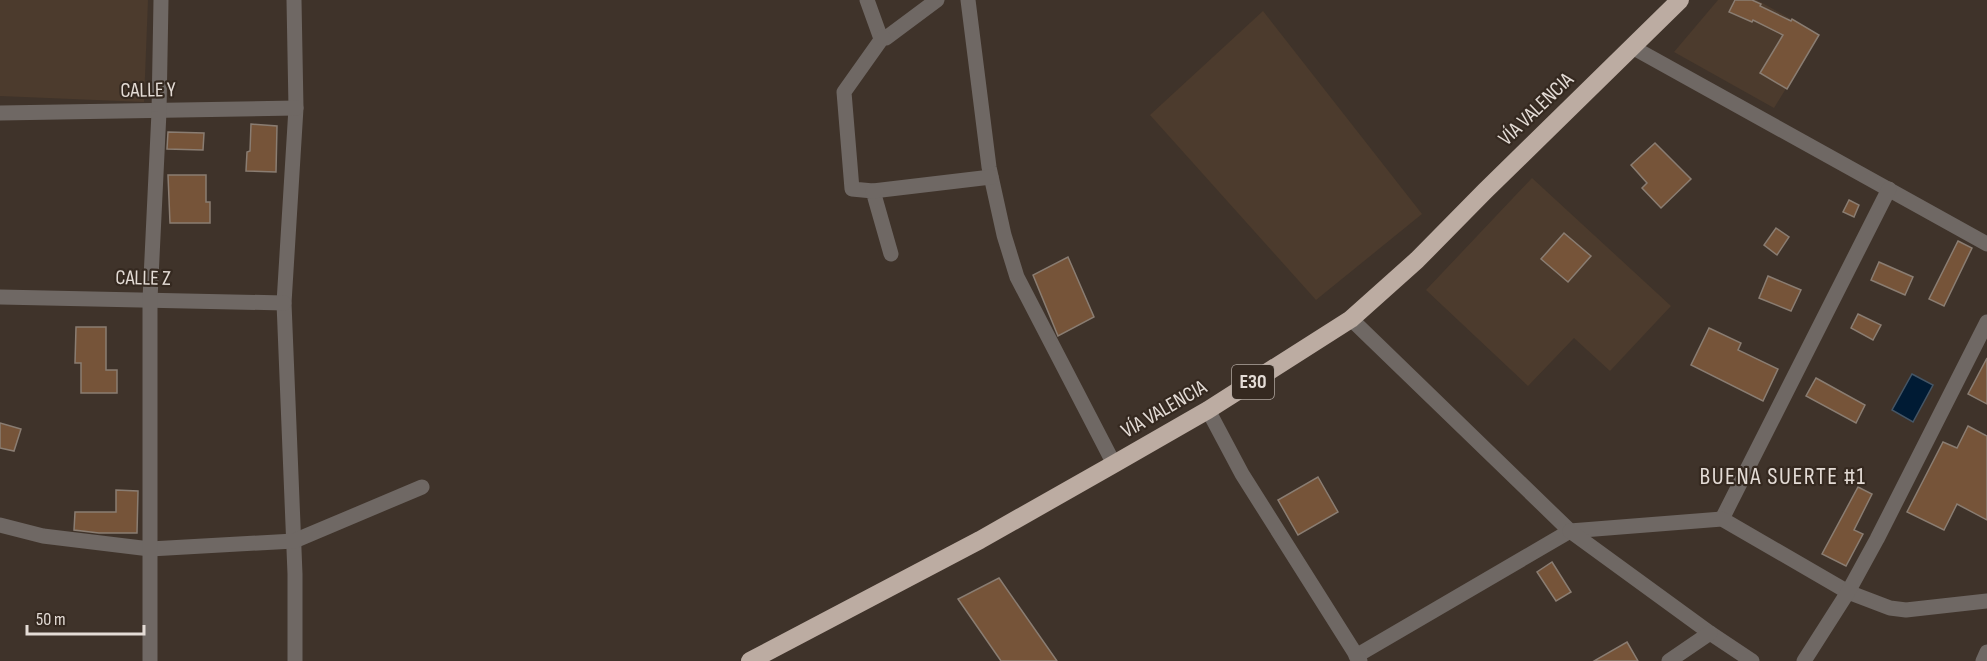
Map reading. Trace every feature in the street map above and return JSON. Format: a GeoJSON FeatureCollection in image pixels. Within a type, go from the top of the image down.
{"type":"FeatureCollection","features":[{"type":"Feature","properties":{"kind":"highway","name":"VÍA VALENCIA"},"geometry":{"type":"LineString","coordinates":[[750,661],[980,540],[1114,464],[1208,410],[1351,319],[1417,260],[1680,0]]}},
{"type":"Feature","properties":{"kind":"street"},"geometry":{"type":"LineString","coordinates":[[150,661],[150,299],[159,111],[161,0]]}},
{"type":"Feature","properties":{"kind":"street"},"geometry":{"type":"LineString","coordinates":[[294,0],[296,108],[284,303],[294,541],[295,661]]}},
{"type":"Feature","properties":{"kind":"street"},"geometry":{"type":"LineString","coordinates":[[867,0],[880,36],[883,37]]}},
{"type":"Feature","properties":{"kind":"street"},"geometry":{"type":"LineString","coordinates":[[937,0],[886,38],[883,37],[844,92],[852,189],[873,191],[991,177]]}},
{"type":"Feature","properties":{"kind":"street"},"geometry":{"type":"LineString","coordinates":[[968,0],[991,177],[1017,277],[1114,464]]}},
{"type":"Feature","properties":{"kind":"street"},"geometry":{"type":"LineString","coordinates":[[1632,47],[1987,244]]}},
{"type":"Feature","properties":{"kind":"street","name":"CALLE Y"},"geometry":{"type":"LineString","coordinates":[[0,113],[296,108]]}},
{"type":"Feature","properties":{"kind":"street"},"geometry":{"type":"LineString","coordinates":[[1722,519],[1889,189]]}},
{"type":"Feature","properties":{"kind":"street"},"geometry":{"type":"LineString","coordinates":[[873,191],[891,254]]}},
{"type":"Feature","properties":{"kind":"street","name":"CALLE Z"},"geometry":{"type":"LineString","coordinates":[[0,297],[284,303]]}},
{"type":"Feature","properties":{"kind":"street"},"geometry":{"type":"LineString","coordinates":[[1351,319],[1570,531],[1752,661]]}},
{"type":"Feature","properties":{"kind":"street"},"geometry":{"type":"LineString","coordinates":[[1804,661],[1848,592],[1877,539],[1987,322]]}},
{"type":"Feature","properties":{"kind":"street"},"geometry":{"type":"LineString","coordinates":[[1208,410],[1242,474],[1358,658],[1570,531],[1722,519],[1848,592],[1890,608],[1906,609],[1987,601]]}},
{"type":"Feature","properties":{"kind":"street"},"geometry":{"type":"LineString","coordinates":[[0,525],[43,536],[150,549],[294,541],[422,486]]}},
{"type":"Feature","properties":{"kind":"street"},"geometry":{"type":"LineString","coordinates":[[1669,661],[1710,633]]}},
{"type":"Feature","properties":{"kind":"street"},"geometry":{"type":"LineString","coordinates":[[1983,661],[1987,652]]}},
{"type":"Feature","properties":{"kind":"shaded area"},"geometry":{"type":"Polygon","coordinates":[[[0,0],[148,0],[144,102],[0,96],[0,0]]]}},
{"type":"Feature","properties":{"kind":"shaded area"},"geometry":{"type":"Polygon","coordinates":[[[1718,0],[1757,0],[1819,35],[1774,108],[1674,52],[1718,0]]]}},
{"type":"Feature","properties":{"kind":"shaded area"},"geometry":{"type":"Polygon","coordinates":[[[1263,11],[1422,214],[1316,300],[1150,115],[1263,11]]]}},
{"type":"Feature","properties":{"kind":"shaded area"},"geometry":{"type":"Polygon","coordinates":[[[1532,178],[1671,306],[1610,371],[1574,338],[1528,386],[1426,290],[1532,178]]]}},
{"type":"Feature","properties":{"kind":"water"},"geometry":{"type":"Polygon","coordinates":[[[1912,374],[1933,385],[1913,422],[1892,410],[1912,374]]]}},
{"type":"Feature","properties":{"kind":"building"},"geometry":{"type":"Polygon","coordinates":[[[1735,0],[1752,0],[1819,35],[1787,89],[1760,73],[1783,35],[1753,20],[1752,22],[1729,12],[1735,0]]]}},
{"type":"Feature","properties":{"kind":"building"},"geometry":{"type":"Polygon","coordinates":[[[251,124],[277,126],[276,172],[246,171],[247,152],[250,151],[251,124]]]}},
{"type":"Feature","properties":{"kind":"building"},"geometry":{"type":"Polygon","coordinates":[[[168,132],[204,133],[203,150],[167,149],[168,132]]]}},
{"type":"Feature","properties":{"kind":"building"},"geometry":{"type":"Polygon","coordinates":[[[1655,143],[1691,179],[1661,208],[1642,188],[1647,183],[1631,165],[1655,143]]]}},
{"type":"Feature","properties":{"kind":"building"},"geometry":{"type":"Polygon","coordinates":[[[168,175],[206,175],[206,202],[210,202],[210,223],[170,223],[168,175]]]}},
{"type":"Feature","properties":{"kind":"building"},"geometry":{"type":"Polygon","coordinates":[[[1849,200],[1859,205],[1854,217],[1843,212],[1849,200]]]}},
{"type":"Feature","properties":{"kind":"building"},"geometry":{"type":"Polygon","coordinates":[[[1776,228],[1789,237],[1777,255],[1764,245],[1776,228]]]}},
{"type":"Feature","properties":{"kind":"building"},"geometry":{"type":"Polygon","coordinates":[[[1564,233],[1591,256],[1568,282],[1541,259],[1564,233]]]}},
{"type":"Feature","properties":{"kind":"building"},"geometry":{"type":"Polygon","coordinates":[[[1958,241],[1972,248],[1944,306],[1929,299],[1958,241]]]}},
{"type":"Feature","properties":{"kind":"building"},"geometry":{"type":"Polygon","coordinates":[[[1068,257],[1094,317],[1058,336],[1033,275],[1068,257]]]}},
{"type":"Feature","properties":{"kind":"building"},"geometry":{"type":"Polygon","coordinates":[[[1879,262],[1913,277],[1905,295],[1871,280],[1879,262]]]}},
{"type":"Feature","properties":{"kind":"building"},"geometry":{"type":"Polygon","coordinates":[[[1768,276],[1801,290],[1791,311],[1759,298],[1768,276]]]}},
{"type":"Feature","properties":{"kind":"building"},"geometry":{"type":"Polygon","coordinates":[[[1858,314],[1881,325],[1873,340],[1851,328],[1858,314]]]}},
{"type":"Feature","properties":{"kind":"building"},"geometry":{"type":"Polygon","coordinates":[[[76,327],[106,327],[106,370],[117,370],[117,393],[81,393],[81,363],[75,363],[76,327]]]}},
{"type":"Feature","properties":{"kind":"building"},"geometry":{"type":"Polygon","coordinates":[[[1709,328],[1741,343],[1738,350],[1778,369],[1763,401],[1691,365],[1709,328]]]}},
{"type":"Feature","properties":{"kind":"building"},"geometry":{"type":"Polygon","coordinates":[[[1987,358],[1987,404],[1968,394],[1987,358]]]}},
{"type":"Feature","properties":{"kind":"building"},"geometry":{"type":"Polygon","coordinates":[[[1816,378],[1865,405],[1856,423],[1806,396],[1816,378]]]}},
{"type":"Feature","properties":{"kind":"building"},"geometry":{"type":"Polygon","coordinates":[[[0,423],[21,429],[14,451],[0,448],[0,423]]]}},
{"type":"Feature","properties":{"kind":"building"},"geometry":{"type":"Polygon","coordinates":[[[1968,426],[1987,436],[1987,520],[1957,504],[1944,530],[1907,512],[1943,442],[1957,448],[1968,426]]]}},
{"type":"Feature","properties":{"kind":"building"},"geometry":{"type":"Polygon","coordinates":[[[1318,477],[1338,512],[1298,535],[1278,500],[1318,477]]]}},
{"type":"Feature","properties":{"kind":"building"},"geometry":{"type":"Polygon","coordinates":[[[1858,487],[1872,494],[1854,530],[1863,534],[1846,566],[1822,554],[1858,487]]]}},
{"type":"Feature","properties":{"kind":"building"},"geometry":{"type":"Polygon","coordinates":[[[116,490],[138,491],[137,533],[99,533],[74,530],[75,512],[116,512],[116,490]]]}},
{"type":"Feature","properties":{"kind":"building"},"geometry":{"type":"Polygon","coordinates":[[[1552,562],[1571,592],[1556,601],[1537,572],[1552,562]]]}},
{"type":"Feature","properties":{"kind":"building"},"geometry":{"type":"Polygon","coordinates":[[[999,578],[1057,661],[1001,661],[958,599],[999,578]]]}},
{"type":"Feature","properties":{"kind":"building"},"geometry":{"type":"Polygon","coordinates":[[[1627,642],[1638,661],[1594,661],[1627,642]]]}},
{"type":"Feature","properties":{"kind":"district","name":"BUENA SUERTE #1"},"geometry":{"type":"Point","coordinates":[1783,476]}}]}
